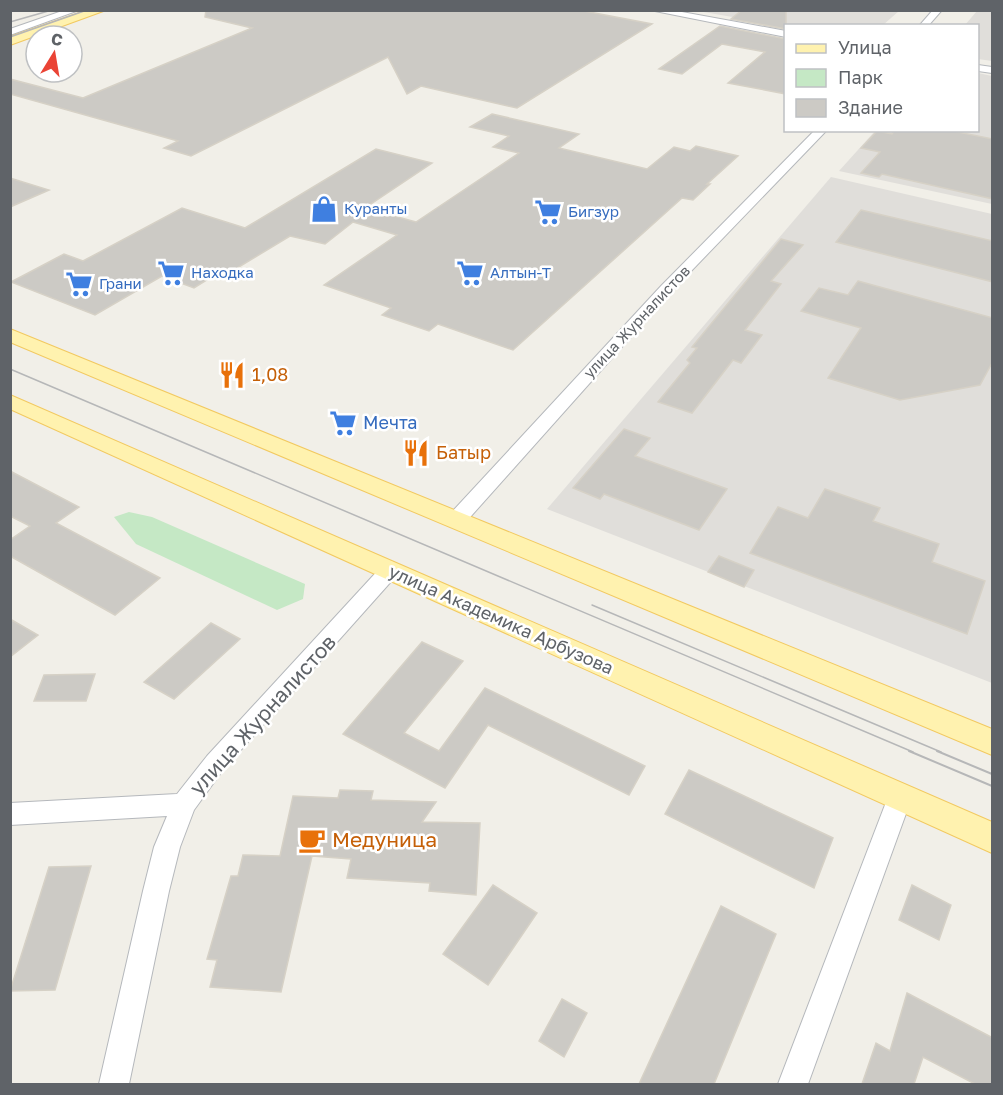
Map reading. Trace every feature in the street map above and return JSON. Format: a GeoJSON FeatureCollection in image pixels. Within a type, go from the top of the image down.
{"type":"FeatureCollection","features":[{"type":"Feature","properties":{"kind":"main road"},"geometry":{"type":"LineString","coordinates":[[10,41],[101,10]]}},
{"type":"Feature","properties":{"kind":"main road"},"geometry":{"type":"LineString","coordinates":[[10,335],[993,742]]}},
{"type":"Feature","properties":{"kind":"main road","name":"улица Академика Арбузова"},"geometry":{"type":"LineString","coordinates":[[10,401],[993,838]]}},
{"type":"Feature","properties":{"kind":"street"},"geometry":{"type":"LineString","coordinates":[[10,32],[75,10]]}},
{"type":"Feature","properties":{"kind":"street"},"geometry":{"type":"LineString","coordinates":[[654,10],[784,34]]}},
{"type":"Feature","properties":{"kind":"street"},"geometry":{"type":"LineString","coordinates":[[924,24],[938,10]]}},
{"type":"Feature","properties":{"kind":"street","name":"улица Журналистов"},"geometry":{"type":"LineString","coordinates":[[457,519],[666,289],[820,132]]}},
{"type":"Feature","properties":{"kind":"street","name":"улица Журналистов"},"geometry":{"type":"LineString","coordinates":[[114,1084],[156,891],[168,847],[184,804],[215,764],[390,571]]}},
{"type":"Feature","properties":{"kind":"street"},"geometry":{"type":"LineString","coordinates":[[793,1084],[900,797]]}},
{"type":"Feature","properties":{"kind":"street"},"geometry":{"type":"LineString","coordinates":[[10,814],[184,804]]}},
{"type":"Feature","properties":{"kind":"shaded area"},"geometry":{"type":"Polygon","coordinates":[[[698,11],[899,11],[884,24],[784,24],[784,26],[698,11]]]}},
{"type":"Feature","properties":{"kind":"shaded area"},"geometry":{"type":"Polygon","coordinates":[[[977,11],[992,11],[992,61],[979,59],[979,24],[966,24],[977,11]]]}},
{"type":"Feature","properties":{"kind":"shaded area"},"geometry":{"type":"Polygon","coordinates":[[[979,73],[992,76],[992,204],[839,171],[874,132],[979,132],[979,73]]]}},
{"type":"Feature","properties":{"kind":"shaded area"},"geometry":{"type":"Polygon","coordinates":[[[831,177],[992,214],[992,683],[547,509],[831,177]]]}},
{"type":"Feature","properties":{"kind":"green space"},"geometry":{"type":"Polygon","coordinates":[[[129,512],[152,517],[305,584],[303,599],[277,610],[136,544],[114,517],[129,512]]]}},
{"type":"Feature","properties":{"kind":"building"},"geometry":{"type":"Polygon","coordinates":[[[206,10],[579,10],[652,24],[517,108],[421,86],[407,94],[388,57],[191,156],[164,148],[178,141],[10,94],[10,79],[83,98],[252,28],[205,17],[206,10]]]}},
{"type":"Feature","properties":{"kind":"building"},"geometry":{"type":"Polygon","coordinates":[[[742,10],[786,10],[784,29],[731,19],[742,10]]]}},
{"type":"Feature","properties":{"kind":"building"},"geometry":{"type":"Polygon","coordinates":[[[720,26],[784,39],[784,94],[728,83],[765,52],[722,44],[682,74],[659,69],[720,26]]]}},
{"type":"Feature","properties":{"kind":"building"},"geometry":{"type":"Polygon","coordinates":[[[492,114],[579,134],[559,148],[647,169],[674,147],[690,151],[696,146],[738,156],[693,200],[682,198],[513,350],[438,324],[429,331],[382,315],[391,308],[324,285],[397,235],[353,222],[325,244],[290,236],[229,273],[221,271],[194,288],[162,276],[95,315],[11,282],[64,254],[83,261],[182,208],[245,228],[376,149],[432,163],[365,208],[416,222],[519,153],[493,147],[509,136],[470,127],[492,114]]]}},
{"type":"Feature","properties":{"kind":"building"},"geometry":{"type":"Polygon","coordinates":[[[876,132],[892,134],[894,132],[958,132],[993,139],[993,199],[882,174],[879,177],[861,173],[880,152],[861,148],[876,132]]]}},
{"type":"Feature","properties":{"kind":"building"},"geometry":{"type":"Polygon","coordinates":[[[10,178],[49,190],[10,207],[10,178]]]}},
{"type":"Feature","properties":{"kind":"building"},"geometry":{"type":"Polygon","coordinates":[[[861,210],[993,241],[993,282],[836,242],[861,210]]]}},
{"type":"Feature","properties":{"kind":"building"},"geometry":{"type":"Polygon","coordinates":[[[781,239],[803,245],[771,281],[781,284],[745,330],[762,335],[741,363],[733,360],[692,413],[658,402],[690,363],[687,360],[697,348],[692,347],[781,239]]]}},
{"type":"Feature","properties":{"kind":"building"},"geometry":{"type":"Polygon","coordinates":[[[858,281],[993,318],[993,361],[980,385],[900,400],[828,378],[861,328],[801,311],[819,288],[848,295],[858,281]]]}},
{"type":"Feature","properties":{"kind":"building"},"geometry":{"type":"Polygon","coordinates":[[[624,429],[650,438],[635,456],[727,489],[699,530],[604,494],[600,499],[573,488],[624,429]]]}},
{"type":"Feature","properties":{"kind":"building"},"geometry":{"type":"Polygon","coordinates":[[[10,471],[79,507],[56,523],[160,578],[115,615],[10,556],[10,540],[30,526],[10,516],[10,471]]]}},
{"type":"Feature","properties":{"kind":"building"},"geometry":{"type":"Polygon","coordinates":[[[825,489],[880,508],[873,521],[939,544],[932,562],[985,581],[967,634],[750,553],[778,507],[808,518],[825,489]]]}},
{"type":"Feature","properties":{"kind":"building"},"geometry":{"type":"Polygon","coordinates":[[[719,556],[754,570],[744,587],[708,572],[719,556]]]}},
{"type":"Feature","properties":{"kind":"building"},"geometry":{"type":"Polygon","coordinates":[[[10,619],[38,635],[10,657],[10,619]]]}},
{"type":"Feature","properties":{"kind":"building"},"geometry":{"type":"Polygon","coordinates":[[[211,623],[240,639],[174,699],[144,682],[211,623]]]}},
{"type":"Feature","properties":{"kind":"building"},"geometry":{"type":"Polygon","coordinates":[[[422,642],[463,661],[404,733],[439,751],[485,688],[645,766],[629,795],[488,725],[445,788],[343,734],[422,642]]]}},
{"type":"Feature","properties":{"kind":"building"},"geometry":{"type":"Polygon","coordinates":[[[95,674],[86,701],[34,701],[44,675],[95,674]]]}},
{"type":"Feature","properties":{"kind":"building"},"geometry":{"type":"Polygon","coordinates":[[[689,770],[833,838],[814,888],[665,814],[689,770]]]}},
{"type":"Feature","properties":{"kind":"building"},"geometry":{"type":"Polygon","coordinates":[[[340,790],[373,791],[371,800],[436,802],[422,822],[480,823],[476,895],[429,891],[430,883],[347,878],[351,859],[312,856],[281,992],[210,987],[217,960],[207,959],[231,876],[238,876],[243,855],[280,856],[293,796],[338,798],[340,790]]]}},
{"type":"Feature","properties":{"kind":"building"},"geometry":{"type":"Polygon","coordinates":[[[91,866],[55,990],[10,991],[49,867],[91,866]]]}},
{"type":"Feature","properties":{"kind":"building"},"geometry":{"type":"Polygon","coordinates":[[[493,885],[537,913],[488,985],[443,954],[493,885]]]}},
{"type":"Feature","properties":{"kind":"building"},"geometry":{"type":"Polygon","coordinates":[[[912,885],[951,905],[939,940],[899,920],[912,885]]]}},
{"type":"Feature","properties":{"kind":"building"},"geometry":{"type":"Polygon","coordinates":[[[721,906],[776,934],[714,1084],[639,1084],[721,906]]]}},
{"type":"Feature","properties":{"kind":"building"},"geometry":{"type":"Polygon","coordinates":[[[907,993],[993,1038],[993,1084],[975,1084],[923,1057],[914,1084],[862,1084],[876,1043],[890,1051],[907,993]]]}},
{"type":"Feature","properties":{"kind":"building"},"geometry":{"type":"Polygon","coordinates":[[[562,999],[587,1013],[564,1057],[539,1041],[562,999]]]}},
{"type":"Feature","properties":{"kind":"tram line"},"geometry":{"type":"LineString","coordinates":[[10,22],[52,10]]}},
{"type":"Feature","properties":{"kind":"tram line"},"geometry":{"type":"LineString","coordinates":[[10,37],[87,10]]}},
{"type":"Feature","properties":{"kind":"tram line"},"geometry":{"type":"LineString","coordinates":[[10,369],[913,752]]}},
{"type":"Feature","properties":{"kind":"tram line"},"geometry":{"type":"LineString","coordinates":[[592,605],[941,752]]}},
{"type":"Feature","properties":{"kind":"tram line"},"geometry":{"type":"LineString","coordinates":[[909,751],[992,786]]}},
{"type":"Feature","properties":{"kind":"tram line"},"geometry":{"type":"LineString","coordinates":[[937,751],[992,774]]}},
{"type":"Feature","properties":{"kind":"place","name":"Куранты"},"geometry":{"type":"Point","coordinates":[324,209]}},
{"type":"Feature","properties":{"kind":"place","name":"Бигзур"},"geometry":{"type":"Point","coordinates":[548,212]}},
{"type":"Feature","properties":{"kind":"place","name":"Находка"},"geometry":{"type":"Point","coordinates":[171,273]}},
{"type":"Feature","properties":{"kind":"place","name":"Алтын-Т"},"geometry":{"type":"Point","coordinates":[470,273]}},
{"type":"Feature","properties":{"kind":"place","name":"Грани"},"geometry":{"type":"Point","coordinates":[79,284]}},
{"type":"Feature","properties":{"kind":"place","name":"1,08"},"geometry":{"type":"Point","coordinates":[232,375]}},
{"type":"Feature","properties":{"kind":"place","name":"Мечта"},"geometry":{"type":"Point","coordinates":[343,423]}},
{"type":"Feature","properties":{"kind":"place","name":"Батыр"},"geometry":{"type":"Point","coordinates":[416,453]}},
{"type":"Feature","properties":{"kind":"place","name":"Медуница"},"geometry":{"type":"Point","coordinates":[312,840]}}]}
